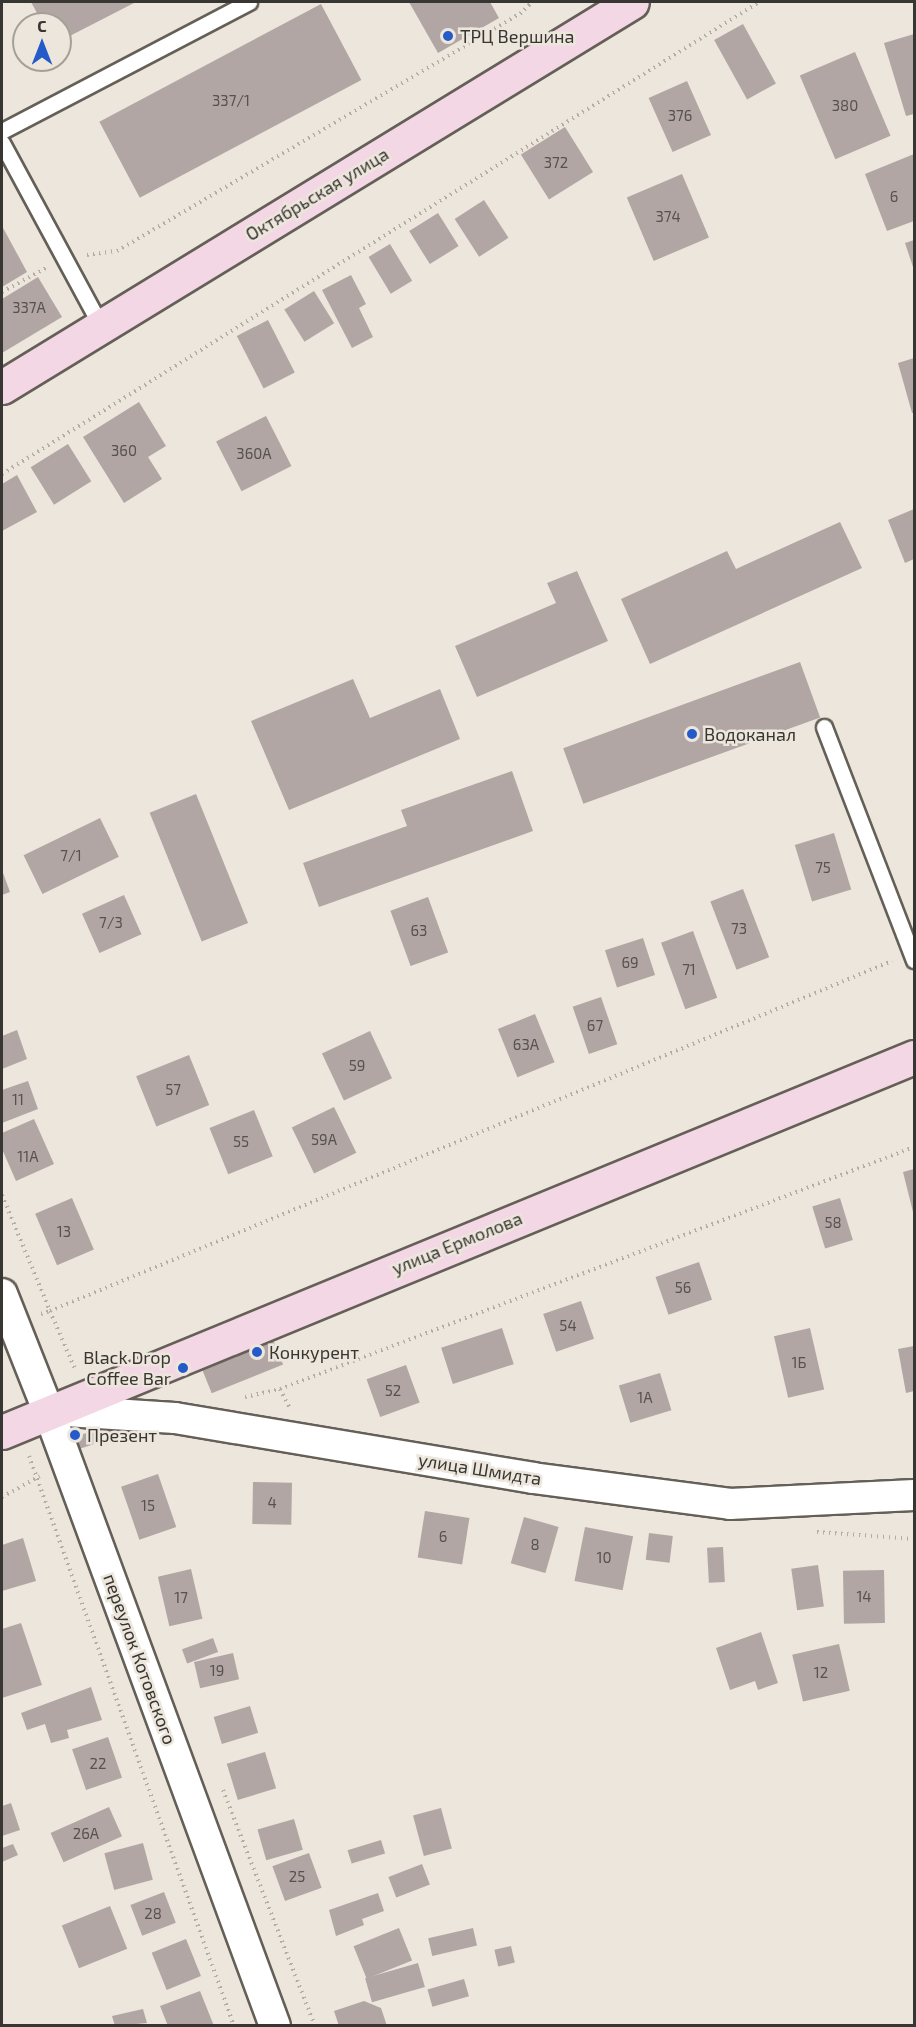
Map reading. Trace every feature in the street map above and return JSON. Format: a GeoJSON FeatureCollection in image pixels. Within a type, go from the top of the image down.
{"type":"FeatureCollection","features":[{"type":"Feature","properties":{"kind":"street","name":"Октябрьская улица"},"geometry":{"type":"LineString","coordinates":[[2,387],[618,5]]}},
{"type":"Feature","properties":{"kind":"street","name":"улица Ермолова"},"geometry":{"type":"LineString","coordinates":[[2,1432],[48,1410],[915,1057]]}},
{"type":"Feature","properties":{"kind":"street","name":"переулок Котовского"},"geometry":{"type":"LineString","coordinates":[[2,1294],[48,1410],[275,2025]]}},
{"type":"Feature","properties":{"kind":"street","name":"улица Шмидта"},"geometry":{"type":"LineString","coordinates":[[48,1410],[175,1418],[533,1478],[730,1504],[915,1495]]}},
{"type":"Feature","properties":{"kind":"lane"},"geometry":{"type":"LineString","coordinates":[[2,131],[249,2]]}},
{"type":"Feature","properties":{"kind":"lane"},"geometry":{"type":"LineString","coordinates":[[2,143],[101,326]]}},
{"type":"Feature","properties":{"kind":"lane"},"geometry":{"type":"LineString","coordinates":[[825,727],[913,956]]}},
{"type":"Feature","properties":{"kind":"path"},"geometry":{"type":"LineString","coordinates":[[2,292],[64,258],[117,251],[520,14],[532,2]]}},
{"type":"Feature","properties":{"kind":"path"},"geometry":{"type":"LineString","coordinates":[[2,474],[759,2]]}},
{"type":"Feature","properties":{"kind":"path"},"geometry":{"type":"LineString","coordinates":[[50,1311],[913,956]]}},
{"type":"Feature","properties":{"kind":"path"},"geometry":{"type":"LineString","coordinates":[[343,1363],[915,1147]]}},
{"type":"Feature","properties":{"kind":"path"},"geometry":{"type":"LineString","coordinates":[[2,1195],[85,1395]]}},
{"type":"Feature","properties":{"kind":"path"},"geometry":{"type":"LineString","coordinates":[[37,1479],[234,2025]]}},
{"type":"Feature","properties":{"kind":"building"},"geometry":{"type":"Polygon","coordinates":[[[31,2],[136,2],[72,35],[72,12],[36,12],[31,2]]]}},
{"type":"Feature","properties":{"kind":"building","name":"ТРЦ Вершина"},"geometry":{"type":"Polygon","coordinates":[[[409,2],[490,2],[499,18],[438,53],[409,2]]]}},
{"type":"Feature","properties":{"kind":"building"},"geometry":{"type":"Polygon","coordinates":[[[321,4],[361,80],[140,198],[99,122],[321,4]]]}},
{"type":"Feature","properties":{"kind":"building"},"geometry":{"type":"Polygon","coordinates":[[[743,24],[776,83],[747,99],[714,40],[743,24]]]}},
{"type":"Feature","properties":{"kind":"building"},"geometry":{"type":"Polygon","coordinates":[[[914,34],[914,114],[906,116],[884,43],[914,34]]]}},
{"type":"Feature","properties":{"kind":"building"},"geometry":{"type":"Polygon","coordinates":[[[855,52],[891,136],[835,159],[800,75],[855,52]]]}},
{"type":"Feature","properties":{"kind":"building"},"geometry":{"type":"Polygon","coordinates":[[[687,81],[711,135],[673,152],[649,98],[687,81]]]}},
{"type":"Feature","properties":{"kind":"building"},"geometry":{"type":"Polygon","coordinates":[[[565,127],[593,172],[549,200],[521,155],[565,127]]]}},
{"type":"Feature","properties":{"kind":"building"},"geometry":{"type":"Polygon","coordinates":[[[914,154],[914,221],[887,231],[865,174],[914,154]]]}},
{"type":"Feature","properties":{"kind":"building"},"geometry":{"type":"Polygon","coordinates":[[[682,174],[709,238],[654,261],[627,197],[682,174]]]}},
{"type":"Feature","properties":{"kind":"building"},"geometry":{"type":"Polygon","coordinates":[[[484,200],[509,238],[479,257],[455,219],[484,200]]]}},
{"type":"Feature","properties":{"kind":"building"},"geometry":{"type":"Polygon","coordinates":[[[438,213],[459,246],[430,264],[409,231],[438,213]]]}},
{"type":"Feature","properties":{"kind":"building"},"geometry":{"type":"Polygon","coordinates":[[[2,226],[27,272],[2,287],[2,226]]]}},
{"type":"Feature","properties":{"kind":"building"},"geometry":{"type":"Polygon","coordinates":[[[914,240],[914,270],[905,243],[914,240]]]}},
{"type":"Feature","properties":{"kind":"building"},"geometry":{"type":"Polygon","coordinates":[[[390,244],[412,281],[391,294],[369,257],[390,244]]]}},
{"type":"Feature","properties":{"kind":"building"},"geometry":{"type":"Polygon","coordinates":[[[351,275],[366,304],[359,308],[373,337],[352,348],[322,290],[351,275]]]}},
{"type":"Feature","properties":{"kind":"building"},"geometry":{"type":"Polygon","coordinates":[[[38,277],[62,317],[2,353],[2,299],[38,277]]]}},
{"type":"Feature","properties":{"kind":"building"},"geometry":{"type":"Polygon","coordinates":[[[314,291],[334,323],[304,342],[284,310],[314,291]]]}},
{"type":"Feature","properties":{"kind":"building"},"geometry":{"type":"Polygon","coordinates":[[[268,320],[295,373],[264,388],[237,336],[268,320]]]}},
{"type":"Feature","properties":{"kind":"building"},"geometry":{"type":"Polygon","coordinates":[[[914,358],[914,413],[912,413],[898,363],[914,358]]]}},
{"type":"Feature","properties":{"kind":"building"},"geometry":{"type":"Polygon","coordinates":[[[139,402],[166,446],[148,457],[162,479],[124,503],[83,437],[139,402]]]}},
{"type":"Feature","properties":{"kind":"building"},"geometry":{"type":"Polygon","coordinates":[[[266,416],[291,466],[242,491],[216,441],[266,416]]]}},
{"type":"Feature","properties":{"kind":"building"},"geometry":{"type":"Polygon","coordinates":[[[68,444],[91,481],[54,505],[31,467],[68,444]]]}},
{"type":"Feature","properties":{"kind":"building"},"geometry":{"type":"Polygon","coordinates":[[[17,475],[37,512],[2,531],[2,484],[17,475]]]}},
{"type":"Feature","properties":{"kind":"building"},"geometry":{"type":"Polygon","coordinates":[[[914,509],[914,559],[905,563],[888,520],[914,509]]]}},
{"type":"Feature","properties":{"kind":"building"},"geometry":{"type":"Polygon","coordinates":[[[840,522],[862,568],[650,664],[621,599],[727,551],[736,569],[840,522]]]}},
{"type":"Feature","properties":{"kind":"building"},"geometry":{"type":"Polygon","coordinates":[[[577,571],[608,641],[477,697],[455,646],[556,603],[547,583],[577,571]]]}},
{"type":"Feature","properties":{"kind":"building","name":"Водоканал"},"geometry":{"type":"Polygon","coordinates":[[[800,662],[820,717],[583,804],[563,748],[800,662]]]}},
{"type":"Feature","properties":{"kind":"building"},"geometry":{"type":"Polygon","coordinates":[[[353,679],[370,718],[440,689],[460,739],[289,810],[251,721],[353,679]]]}},
{"type":"Feature","properties":{"kind":"building"},"geometry":{"type":"Polygon","coordinates":[[[512,771],[533,831],[319,907],[303,863],[407,826],[401,810],[512,771]]]}},
{"type":"Feature","properties":{"kind":"building"},"geometry":{"type":"Polygon","coordinates":[[[196,794],[248,923],[202,942],[150,813],[196,794]]]}},
{"type":"Feature","properties":{"kind":"building"},"geometry":{"type":"Polygon","coordinates":[[[100,818],[119,857],[42,894],[24,855],[100,818]]]}},
{"type":"Feature","properties":{"kind":"building"},"geometry":{"type":"Polygon","coordinates":[[[834,833],[851,889],[812,901],[795,845],[834,833]]]}},
{"type":"Feature","properties":{"kind":"building"},"geometry":{"type":"Polygon","coordinates":[[[2,870],[10,892],[2,895],[2,870]]]}},
{"type":"Feature","properties":{"kind":"building"},"geometry":{"type":"Polygon","coordinates":[[[743,889],[769,957],[736,970],[710,902],[743,889]]]}},
{"type":"Feature","properties":{"kind":"building"},"geometry":{"type":"Polygon","coordinates":[[[124,895],[141,934],[99,953],[82,914],[124,895]]]}},
{"type":"Feature","properties":{"kind":"building"},"geometry":{"type":"Polygon","coordinates":[[[428,897],[448,952],[411,966],[390,911],[428,897]]]}},
{"type":"Feature","properties":{"kind":"building"},"geometry":{"type":"Polygon","coordinates":[[[693,931],[717,998],[685,1009],[661,943],[693,931]]]}},
{"type":"Feature","properties":{"kind":"building"},"geometry":{"type":"Polygon","coordinates":[[[643,938],[655,975],[617,987],[605,950],[643,938]]]}},
{"type":"Feature","properties":{"kind":"building"},"geometry":{"type":"Polygon","coordinates":[[[601,997],[617,1044],[589,1054],[573,1007],[601,997]]]}},
{"type":"Feature","properties":{"kind":"building"},"geometry":{"type":"Polygon","coordinates":[[[535,1014],[554,1062],[517,1077],[498,1029],[535,1014]]]}},
{"type":"Feature","properties":{"kind":"building"},"geometry":{"type":"Polygon","coordinates":[[[17,1030],[27,1059],[2,1069],[2,1036],[17,1030]]]}},
{"type":"Feature","properties":{"kind":"building"},"geometry":{"type":"Polygon","coordinates":[[[370,1031],[392,1078],[344,1101],[322,1053],[370,1031]]]}},
{"type":"Feature","properties":{"kind":"building"},"geometry":{"type":"Polygon","coordinates":[[[189,1055],[209,1105],[156,1126],[136,1076],[189,1055]]]}},
{"type":"Feature","properties":{"kind":"building"},"geometry":{"type":"Polygon","coordinates":[[[28,1081],[38,1109],[2,1123],[2,1090],[28,1081]]]}},
{"type":"Feature","properties":{"kind":"building"},"geometry":{"type":"Polygon","coordinates":[[[334,1107],[356,1153],[314,1173],[292,1128],[334,1107]]]}},
{"type":"Feature","properties":{"kind":"building"},"geometry":{"type":"Polygon","coordinates":[[[254,1110],[273,1156],[228,1174],[209,1128],[254,1110]]]}},
{"type":"Feature","properties":{"kind":"building"},"geometry":{"type":"Polygon","coordinates":[[[34,1119],[54,1164],[16,1181],[2,1149],[2,1133],[34,1119]]]}},
{"type":"Feature","properties":{"kind":"building"},"geometry":{"type":"Polygon","coordinates":[[[914,1169],[914,1216],[903,1172],[914,1169]]]}},
{"type":"Feature","properties":{"kind":"building"},"geometry":{"type":"Polygon","coordinates":[[[72,1198],[94,1250],[57,1265],[35,1214],[72,1198]]]}},
{"type":"Feature","properties":{"kind":"building"},"geometry":{"type":"Polygon","coordinates":[[[840,1198],[853,1240],[825,1249],[812,1206],[840,1198]]]}},
{"type":"Feature","properties":{"kind":"building"},"geometry":{"type":"Polygon","coordinates":[[[699,1262],[712,1300],[669,1315],[656,1277],[699,1262]]]}},
{"type":"Feature","properties":{"kind":"building"},"geometry":{"type":"Polygon","coordinates":[[[581,1301],[594,1339],[556,1352],[543,1314],[581,1301]]]}},
{"type":"Feature","properties":{"kind":"building"},"geometry":{"type":"Polygon","coordinates":[[[502,1328],[514,1364],[453,1384],[441,1348],[502,1328]]]}},
{"type":"Feature","properties":{"kind":"building"},"geometry":{"type":"Polygon","coordinates":[[[810,1328],[824,1389],[788,1398],[774,1336],[810,1328]]]}},
{"type":"Feature","properties":{"kind":"building"},"geometry":{"type":"Polygon","coordinates":[[[270,1332],[283,1364],[212,1393],[199,1361],[270,1332]]]}},
{"type":"Feature","properties":{"kind":"building"},"geometry":{"type":"Polygon","coordinates":[[[914,1346],[914,1391],[906,1393],[898,1349],[914,1346]]]}},
{"type":"Feature","properties":{"kind":"building"},"geometry":{"type":"Polygon","coordinates":[[[406,1365],[420,1403],[380,1417],[367,1379],[406,1365]]]}},
{"type":"Feature","properties":{"kind":"building"},"geometry":{"type":"Polygon","coordinates":[[[660,1373],[671,1410],[630,1423],[619,1386],[660,1373]]]}},
{"type":"Feature","properties":{"kind":"building"},"geometry":{"type":"Polygon","coordinates":[[[114,1424],[118,1436],[79,1449],[75,1437],[114,1424]]]}},
{"type":"Feature","properties":{"kind":"building"},"geometry":{"type":"Polygon","coordinates":[[[158,1474],[176,1527],[139,1540],[121,1487],[158,1474]]]}},
{"type":"Feature","properties":{"kind":"building"},"geometry":{"type":"Polygon","coordinates":[[[253,1482],[292,1483],[291,1525],[252,1524],[253,1482]]]}},
{"type":"Feature","properties":{"kind":"building"},"geometry":{"type":"Polygon","coordinates":[[[425,1511],[469,1518],[462,1564],[418,1557],[425,1511]]]}},
{"type":"Feature","properties":{"kind":"building"},"geometry":{"type":"Polygon","coordinates":[[[524,1517],[559,1527],[545,1573],[511,1563],[524,1517]]]}},
{"type":"Feature","properties":{"kind":"building"},"geometry":{"type":"Polygon","coordinates":[[[585,1527],[633,1536],[623,1590],[575,1581],[585,1527]]]}},
{"type":"Feature","properties":{"kind":"building"},"geometry":{"type":"Polygon","coordinates":[[[649,1533],[673,1536],[670,1563],[646,1560],[649,1533]]]}},
{"type":"Feature","properties":{"kind":"building"},"geometry":{"type":"Polygon","coordinates":[[[23,1538],[36,1581],[2,1591],[2,1545],[23,1538]]]}},
{"type":"Feature","properties":{"kind":"building"},"geometry":{"type":"Polygon","coordinates":[[[723,1547],[725,1582],[709,1583],[707,1548],[723,1547]]]}},
{"type":"Feature","properties":{"kind":"building"},"geometry":{"type":"Polygon","coordinates":[[[818,1565],[824,1607],[797,1610],[791,1569],[818,1565]]]}},
{"type":"Feature","properties":{"kind":"building"},"geometry":{"type":"Polygon","coordinates":[[[191,1569],[202,1619],[169,1626],[158,1577],[191,1569]]]}},
{"type":"Feature","properties":{"kind":"building"},"geometry":{"type":"Polygon","coordinates":[[[884,1570],[885,1623],[844,1624],[843,1571],[884,1570]]]}},
{"type":"Feature","properties":{"kind":"building"},"geometry":{"type":"Polygon","coordinates":[[[21,1623],[42,1685],[2,1698],[2,1629],[21,1623]]]}},
{"type":"Feature","properties":{"kind":"building"},"geometry":{"type":"Polygon","coordinates":[[[761,1632],[778,1683],[758,1690],[755,1681],[730,1690],[716,1648],[761,1632]]]}},
{"type":"Feature","properties":{"kind":"building"},"geometry":{"type":"Polygon","coordinates":[[[213,1638],[218,1652],[187,1663],[182,1649],[213,1638]]]}},
{"type":"Feature","properties":{"kind":"building"},"geometry":{"type":"Polygon","coordinates":[[[839,1644],[850,1691],[803,1702],[792,1655],[839,1644]]]}},
{"type":"Feature","properties":{"kind":"building"},"geometry":{"type":"Polygon","coordinates":[[[233,1653],[239,1679],[200,1688],[194,1662],[233,1653]]]}},
{"type":"Feature","properties":{"kind":"building"},"geometry":{"type":"Polygon","coordinates":[[[91,1687],[102,1720],[67,1730],[69,1738],[51,1743],[45,1724],[27,1730],[21,1713],[91,1687]]]}},
{"type":"Feature","properties":{"kind":"building"},"geometry":{"type":"Polygon","coordinates":[[[250,1706],[258,1733],[222,1744],[214,1717],[250,1706]]]}},
{"type":"Feature","properties":{"kind":"building"},"geometry":{"type":"Polygon","coordinates":[[[108,1737],[122,1778],[86,1790],[72,1749],[108,1737]]]}},
{"type":"Feature","properties":{"kind":"building"},"geometry":{"type":"Polygon","coordinates":[[[265,1752],[276,1788],[238,1800],[227,1764],[265,1752]]]}},
{"type":"Feature","properties":{"kind":"building"},"geometry":{"type":"Polygon","coordinates":[[[11,1803],[20,1830],[2,1836],[2,1806],[11,1803]]]}},
{"type":"Feature","properties":{"kind":"building"},"geometry":{"type":"Polygon","coordinates":[[[109,1807],[122,1836],[64,1862],[51,1833],[109,1807]]]}},
{"type":"Feature","properties":{"kind":"building"},"geometry":{"type":"Polygon","coordinates":[[[441,1808],[452,1849],[424,1856],[413,1816],[441,1808]]]}},
{"type":"Feature","properties":{"kind":"building"},"geometry":{"type":"Polygon","coordinates":[[[294,1819],[303,1850],[266,1860],[257,1829],[294,1819]]]}},
{"type":"Feature","properties":{"kind":"building"},"geometry":{"type":"Polygon","coordinates":[[[381,1840],[385,1853],[352,1864],[348,1850],[381,1840]]]}},
{"type":"Feature","properties":{"kind":"building"},"geometry":{"type":"Polygon","coordinates":[[[143,1843],[153,1880],[114,1890],[104,1853],[143,1843]]]}},
{"type":"Feature","properties":{"kind":"building"},"geometry":{"type":"Polygon","coordinates":[[[13,1844],[18,1855],[2,1862],[2,1848],[13,1844]]]}},
{"type":"Feature","properties":{"kind":"building"},"geometry":{"type":"Polygon","coordinates":[[[309,1853],[322,1888],[285,1901],[272,1866],[309,1853]]]}},
{"type":"Feature","properties":{"kind":"building"},"geometry":{"type":"Polygon","coordinates":[[[422,1864],[430,1885],[396,1897],[388,1877],[422,1864]]]}},
{"type":"Feature","properties":{"kind":"building"},"geometry":{"type":"Polygon","coordinates":[[[164,1892],[176,1923],[142,1936],[130,1905],[164,1892]]]}},
{"type":"Feature","properties":{"kind":"building"},"geometry":{"type":"Polygon","coordinates":[[[378,1893],[384,1911],[362,1919],[364,1925],[336,1936],[329,1910],[378,1893]]]}},
{"type":"Feature","properties":{"kind":"building"},"geometry":{"type":"Polygon","coordinates":[[[110,1906],[127,1949],[79,1968],[62,1925],[110,1906]]]}},
{"type":"Feature","properties":{"kind":"building"},"geometry":{"type":"Polygon","coordinates":[[[399,1928],[412,1960],[367,1979],[354,1946],[399,1928]]]}},
{"type":"Feature","properties":{"kind":"building"},"geometry":{"type":"Polygon","coordinates":[[[473,1928],[477,1946],[432,1956],[428,1938],[473,1928]]]}},
{"type":"Feature","properties":{"kind":"building"},"geometry":{"type":"Polygon","coordinates":[[[186,1939],[201,1976],[167,1990],[152,1953],[186,1939]]]}},
{"type":"Feature","properties":{"kind":"building"},"geometry":{"type":"Polygon","coordinates":[[[511,1946],[515,1963],[498,1966],[494,1950],[511,1946]]]}},
{"type":"Feature","properties":{"kind":"building"},"geometry":{"type":"Polygon","coordinates":[[[418,1963],[425,1987],[372,2002],[365,1978],[418,1963]]]}},
{"type":"Feature","properties":{"kind":"building"},"geometry":{"type":"Polygon","coordinates":[[[464,1979],[469,1996],[432,2007],[427,1989],[464,1979]]]}},
{"type":"Feature","properties":{"kind":"building"},"geometry":{"type":"Polygon","coordinates":[[[200,1991],[214,2026],[168,2026],[160,2006],[200,1991]]]}},
{"type":"Feature","properties":{"kind":"building"},"geometry":{"type":"Polygon","coordinates":[[[364,2001],[381,2008],[387,2026],[339,2026],[334,2011],[364,2001]]]}},
{"type":"Feature","properties":{"kind":"building"},"geometry":{"type":"Polygon","coordinates":[[[143,2009],[147,2023],[115,2026],[112,2016],[143,2009]]]}},
{"type":"Feature","properties":{"kind":"place","name":"ТРЦ Вершина"},"geometry":{"type":"Point","coordinates":[448,36]}},
{"type":"Feature","properties":{"kind":"place","name":"Водоканал"},"geometry":{"type":"Point","coordinates":[692,734]}},
{"type":"Feature","properties":{"kind":"place","name":"Конкурент"},"geometry":{"type":"Point","coordinates":[257,1352]}},
{"type":"Feature","properties":{"kind":"place","name":"Black Drop Coffee Bar"},"geometry":{"type":"Point","coordinates":[183,1368]}},
{"type":"Feature","properties":{"kind":"place","name":"Презент"},"geometry":{"type":"Point","coordinates":[75,1435]}}]}
